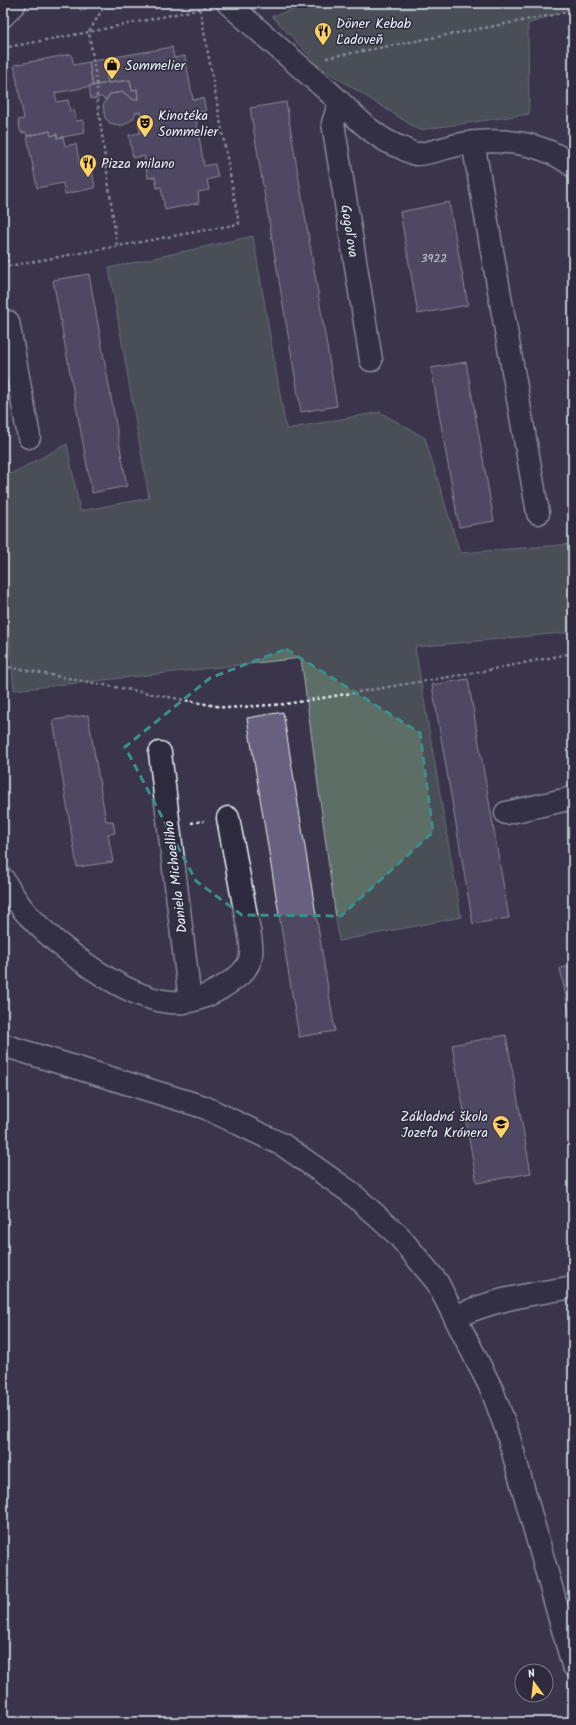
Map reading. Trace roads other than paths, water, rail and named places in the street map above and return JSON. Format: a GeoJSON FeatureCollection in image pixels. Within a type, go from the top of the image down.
{"type":"FeatureCollection","features":[{"type":"Feature","properties":{"kind":"street"},"geometry":{"type":"LineString","coordinates":[[3,16],[15,3]]}},
{"type":"Feature","properties":{"kind":"street"},"geometry":{"type":"LineString","coordinates":[[228,3],[340,102],[363,125],[387,143],[416,154],[473,142],[497,142],[531,146],[564,159],[573,166]]}},
{"type":"Feature","properties":{"kind":"street","name":"Gogoľova"},"geometry":{"type":"LineString","coordinates":[[340,102],[333,123],[371,360]]}},
{"type":"Feature","properties":{"kind":"street"},"geometry":{"type":"LineString","coordinates":[[473,142],[538,513]]}},
{"type":"Feature","properties":{"kind":"street"},"geometry":{"type":"LineString","coordinates":[[3,323],[8,322],[29,437]]}},
{"type":"Feature","properties":{"kind":"street","name":"Daniela Michaelliho"},"geometry":{"type":"LineString","coordinates":[[160,753],[190,1001]]}},
{"type":"Feature","properties":{"kind":"street"},"geometry":{"type":"LineString","coordinates":[[506,813],[573,798]]}},
{"type":"Feature","properties":{"kind":"street"},"geometry":{"type":"LineString","coordinates":[[3,879],[12,895],[27,914],[66,948],[105,976],[132,991],[158,1001],[190,1001],[212,993],[233,980],[245,970],[251,956],[249,936],[228,818]]}},
{"type":"Feature","properties":{"kind":"street"},"geometry":{"type":"LineString","coordinates":[[3,1045],[204,1107],[283,1145],[350,1192],[398,1235],[436,1282],[492,1390],[507,1431],[573,1665]]}},
{"type":"Feature","properties":{"kind":"street"},"geometry":{"type":"LineString","coordinates":[[456,1318],[474,1308],[511,1298],[573,1287]]}},
{"type":"Feature","properties":{"kind":"place","name":"Döner Kebab Ľadoveň"},"geometry":{"type":"Point","coordinates":[323,46]}},
{"type":"Feature","properties":{"kind":"place","name":"Sommelier"},"geometry":{"type":"Point","coordinates":[112,80]}},
{"type":"Feature","properties":{"kind":"place","name":"Kinotéka Sommelier"},"geometry":{"type":"Point","coordinates":[145,138]}},
{"type":"Feature","properties":{"kind":"place","name":"Pizza milano"},"geometry":{"type":"Point","coordinates":[88,178]}},
{"type":"Feature","properties":{"kind":"place","name":"Základná škola Jozefa Krónera"},"geometry":{"type":"Point","coordinates":[501,1139]}}]}
